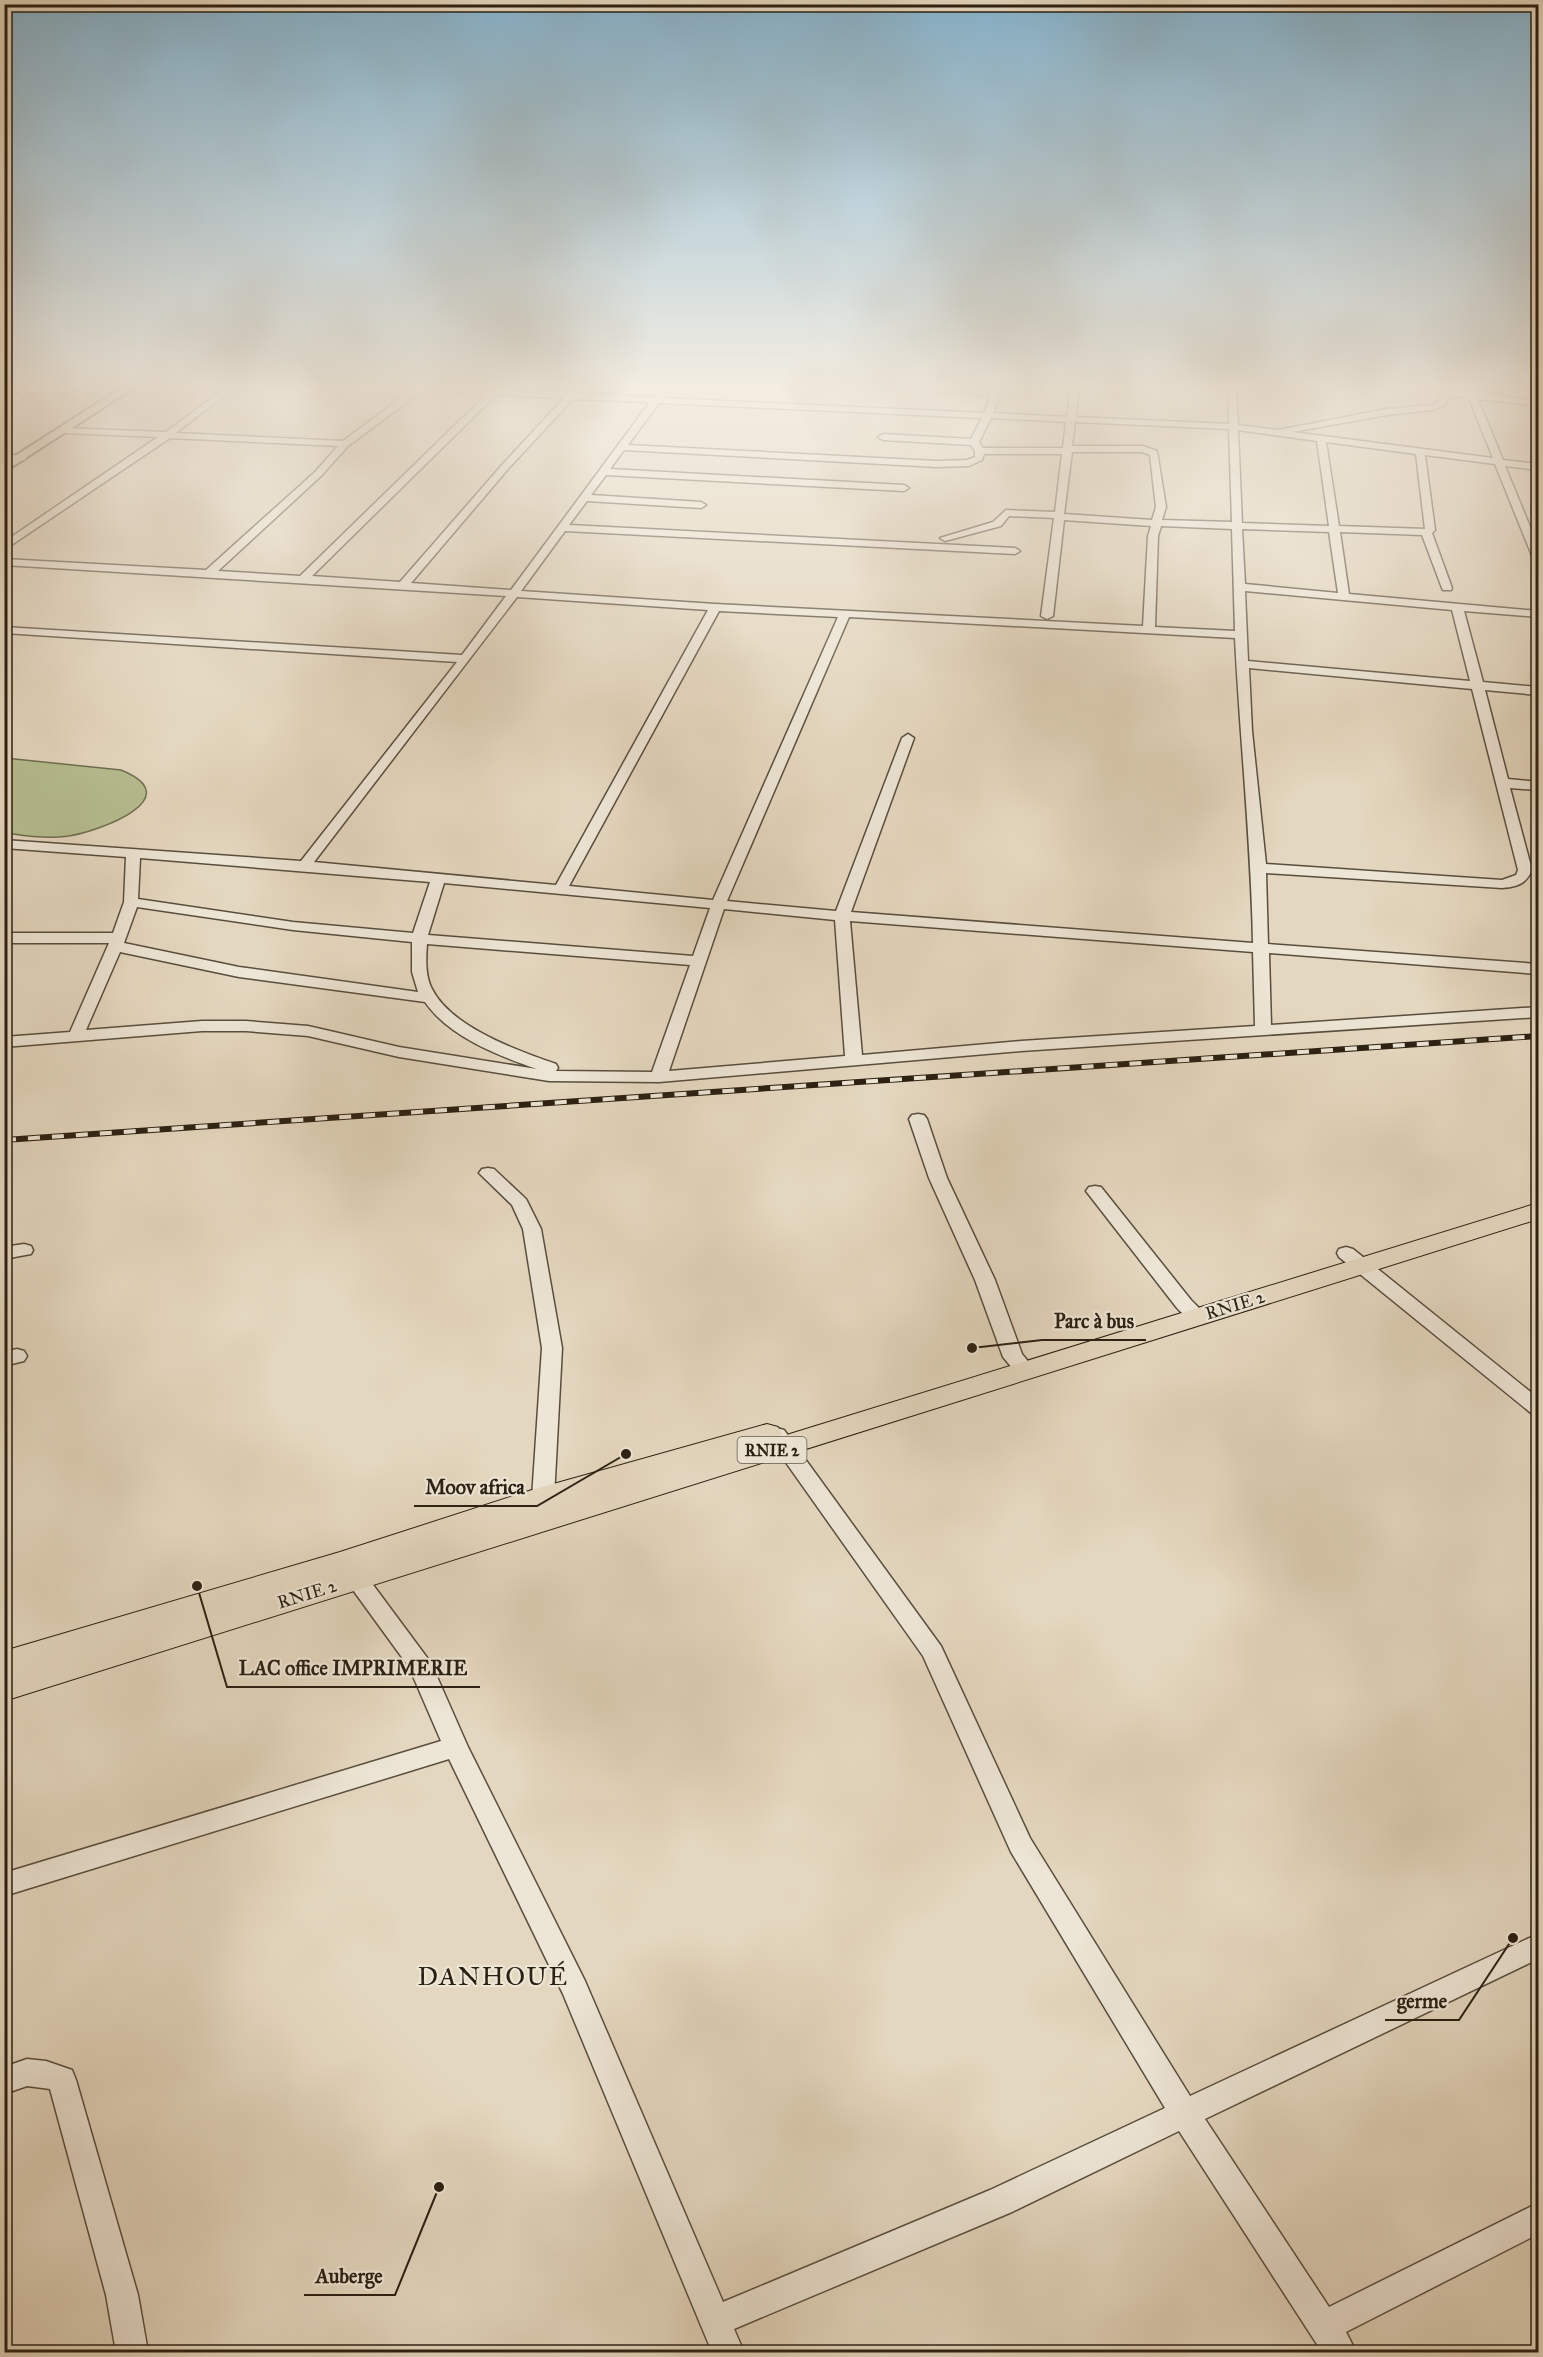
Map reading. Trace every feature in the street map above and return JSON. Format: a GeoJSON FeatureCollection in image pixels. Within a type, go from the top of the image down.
{"type":"FeatureCollection","features":[{"type":"Feature","properties":{"kind":"highway","name":"RNIE 2"},"geometry":{"type":"LineString","coordinates":[[4,1664],[179,1622],[352,1570],[1494,1216],[1539,1194]]}},
{"type":"Feature","properties":{"kind":"highway","name":"RNIE 2"},"geometry":{"type":"LineString","coordinates":[[1494,1216],[1539,1211]]}},
{"type":"Feature","properties":{"kind":"highway","name":"RNIE 2"},"geometry":{"type":"LineString","coordinates":[[4,1688],[179,1622]]}},
{"type":"Feature","properties":{"kind":"street"},"geometry":{"type":"LineString","coordinates":[[4,547],[77,497]]}},
{"type":"Feature","properties":{"kind":"street"},"geometry":{"type":"LineString","coordinates":[[209,573],[293,497]]}},
{"type":"Feature","properties":{"kind":"street"},"geometry":{"type":"LineString","coordinates":[[303,579],[388,497]]}},
{"type":"Feature","properties":{"kind":"street"},"geometry":{"type":"LineString","coordinates":[[404,585],[479,497]]}},
{"type":"Feature","properties":{"kind":"street"},"geometry":{"type":"LineString","coordinates":[[1047,616],[1062,497]]}},
{"type":"Feature","properties":{"kind":"street"},"geometry":{"type":"LineString","coordinates":[[1149,630],[1153,536],[1161,507],[1160,497]]}},
{"type":"Feature","properties":{"kind":"street"},"geometry":{"type":"LineString","coordinates":[[1236,497],[1246,731],[1259,868],[1263,1029]]}},
{"type":"Feature","properties":{"kind":"street"},"geometry":{"type":"LineString","coordinates":[[1329,497],[1344,596]]}},
{"type":"Feature","properties":{"kind":"street"},"geometry":{"type":"LineString","coordinates":[[945,538],[997,524],[1006,513],[1158,524],[1426,532],[1430,530],[1426,497]]}},
{"type":"Feature","properties":{"kind":"street"},"geometry":{"type":"LineString","coordinates":[[1514,497],[1539,558]]}},
{"type":"Feature","properties":{"kind":"street"},"geometry":{"type":"LineString","coordinates":[[304,867],[465,659],[584,498],[701,505]]}},
{"type":"Feature","properties":{"kind":"street"},"geometry":{"type":"LineString","coordinates":[[560,528],[1015,551]]}},
{"type":"Feature","properties":{"kind":"street"},"geometry":{"type":"LineString","coordinates":[[1426,532],[1447,588]]}},
{"type":"Feature","properties":{"kind":"street"},"geometry":{"type":"LineString","coordinates":[[4,562],[404,585],[715,607],[1241,635]]}},
{"type":"Feature","properties":{"kind":"street"},"geometry":{"type":"LineString","coordinates":[[1239,587],[1539,614]]}},
{"type":"Feature","properties":{"kind":"street"},"geometry":{"type":"LineString","coordinates":[[1259,868],[1502,884],[1515,883],[1522,878],[1525,870],[1457,606]]}},
{"type":"Feature","properties":{"kind":"street"},"geometry":{"type":"LineString","coordinates":[[560,890],[715,607]]}},
{"type":"Feature","properties":{"kind":"street"},"geometry":{"type":"LineString","coordinates":[[659,1077],[718,905],[845,614]]}},
{"type":"Feature","properties":{"kind":"street"},"geometry":{"type":"LineString","coordinates":[[4,630],[465,659]]}},
{"type":"Feature","properties":{"kind":"street"},"geometry":{"type":"LineString","coordinates":[[1242,664],[1539,692]]}},
{"type":"Feature","properties":{"kind":"street"},"geometry":{"type":"LineString","coordinates":[[854,1060],[842,916],[908,738]]}},
{"type":"Feature","properties":{"kind":"street"},"geometry":{"type":"LineString","coordinates":[[1503,783],[1539,786]]}},
{"type":"Feature","properties":{"kind":"street"},"geometry":{"type":"LineString","coordinates":[[6,846],[134,853],[842,916],[1539,969]]}},
{"type":"Feature","properties":{"kind":"street"},"geometry":{"type":"LineString","coordinates":[[76,1036],[117,942],[131,902],[134,853]]}},
{"type":"Feature","properties":{"kind":"street"},"geometry":{"type":"LineString","coordinates":[[438,879],[420,938],[419,965],[424,990],[439,1009],[459,1024],[512,1055],[584,1078]]}},
{"type":"Feature","properties":{"kind":"street"},"geometry":{"type":"LineString","coordinates":[[131,902],[293,926],[519,948],[698,961]]}},
{"type":"Feature","properties":{"kind":"street"},"geometry":{"type":"LineString","coordinates":[[4,938],[117,942],[239,972],[430,998]]}},
{"type":"Feature","properties":{"kind":"street"},"geometry":{"type":"LineString","coordinates":[[4,1042],[202,1026],[278,1027],[308,1031],[466,1065],[584,1078],[659,1077],[1263,1029],[1539,1012]]}},
{"type":"Feature","properties":{"kind":"street"},"geometry":{"type":"LineString","coordinates":[[918,1119],[938,1178],[985,1280],[1019,1363]]}},
{"type":"Feature","properties":{"kind":"street"},"geometry":{"type":"LineString","coordinates":[[488,1173],[520,1203],[532,1229],[552,1348],[548,1508]]}},
{"type":"Feature","properties":{"kind":"street"},"geometry":{"type":"LineString","coordinates":[[1095,1191],[1191,1310]]}},
{"type":"Feature","properties":{"kind":"street"},"geometry":{"type":"LineString","coordinates":[[4,1252],[24,1250]]}},
{"type":"Feature","properties":{"kind":"street"},"geometry":{"type":"LineString","coordinates":[[1354,1259],[1539,1408]]}},
{"type":"Feature","properties":{"kind":"street"},"geometry":{"type":"LineString","coordinates":[[780,1438],[933,1652],[1020,1844],[1184,2113],[1340,2352]]}},
{"type":"Feature","properties":{"kind":"street"},"geometry":{"type":"LineString","coordinates":[[352,1570],[419,1663],[456,1747],[575,1990],[728,2352]]}},
{"type":"Feature","properties":{"kind":"street"},"geometry":{"type":"LineString","coordinates":[[4,1885],[456,1747]]}},
{"type":"Feature","properties":{"kind":"street"},"geometry":{"type":"LineString","coordinates":[[715,2321],[1001,2201],[1539,1946]]}},
{"type":"Feature","properties":{"kind":"street"},"geometry":{"type":"LineString","coordinates":[[4,2081],[19,2074],[40,2070],[62,2080],[122,2295],[132,2352]]}},
{"type":"Feature","properties":{"kind":"street"},"geometry":{"type":"LineString","coordinates":[[1325,2326],[1539,2218]]}},
{"type":"Feature","properties":{"kind":"green space"},"geometry":{"type":"Polygon","coordinates":[[[5,758],[121,770],[140,781],[146,791],[143,802],[132,812],[117,820],[83,833],[53,837],[5,833],[5,758]]]}},
{"type":"Feature","properties":{"kind":"railway"},"geometry":{"type":"LineString","coordinates":[[4,1140],[1538,1036]]}},
{"type":"Feature","properties":{"kind":"place","name":"Parc à bus"},"geometry":{"type":"Point","coordinates":[972,1348]}},
{"type":"Feature","properties":{"kind":"place","name":"Moov africa"},"geometry":{"type":"Point","coordinates":[626,1454]}},
{"type":"Feature","properties":{"kind":"place","name":"LAC office IMPRIMERIE"},"geometry":{"type":"Point","coordinates":[197,1586]}},
{"type":"Feature","properties":{"kind":"place","name":"germe"},"geometry":{"type":"Point","coordinates":[1513,1938]}},
{"type":"Feature","properties":{"kind":"place","name":"Auberge"},"geometry":{"type":"Point","coordinates":[439,2187]}},
{"type":"Feature","properties":{"kind":"district","name":"DANHOUÉ"},"geometry":{"type":"Point","coordinates":[493,1976]}}]}
